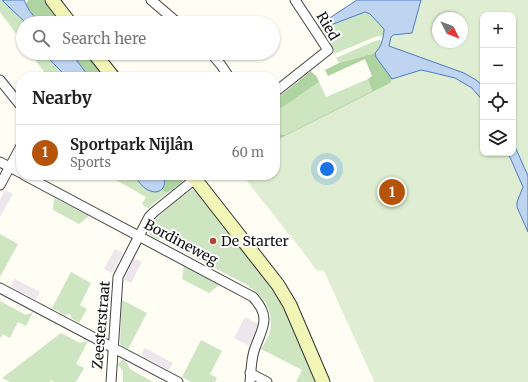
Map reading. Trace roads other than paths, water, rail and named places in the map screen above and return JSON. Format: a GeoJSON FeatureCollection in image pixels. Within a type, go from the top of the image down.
{"type":"FeatureCollection","features":[{"type":"Feature","properties":{"kind":"street"},"geometry":{"type":"LineString","coordinates":[[52,0],[65,16]]}},
{"type":"Feature","properties":{"kind":"street"},"geometry":{"type":"LineString","coordinates":[[151,0],[170,16]]}},
{"type":"Feature","properties":{"kind":"street","name":"Ried"},"geometry":{"type":"LineString","coordinates":[[280,88],[328,50],[295,0]]}},
{"type":"Feature","properties":{"kind":"street"},"geometry":{"type":"LineString","coordinates":[[100,60],[109,72]]}},
{"type":"Feature","properties":{"kind":"street"},"geometry":{"type":"LineString","coordinates":[[217,60],[226,72]]}},
{"type":"Feature","properties":{"kind":"street"},"geometry":{"type":"LineString","coordinates":[[0,80],[16,100]]}},
{"type":"Feature","properties":{"kind":"street"},"geometry":{"type":"LineString","coordinates":[[0,185],[16,156]]}},
{"type":"Feature","properties":{"kind":"street"},"geometry":{"type":"LineString","coordinates":[[0,162],[16,171]]}},
{"type":"Feature","properties":{"kind":"street","name":"Bordineweg"},"geometry":{"type":"LineString","coordinates":[[33,180],[253,297],[261,307],[264,314],[264,322],[254,349],[250,377],[268,382]]}},
{"type":"Feature","properties":{"kind":"street","name":"Zeesterstraat"},"geometry":{"type":"LineString","coordinates":[[110,382],[118,277],[149,217],[190,180]]}},
{"type":"Feature","properties":{"kind":"street"},"geometry":{"type":"LineString","coordinates":[[195,180],[278,285],[290,304],[323,382]]}},
{"type":"Feature","properties":{"kind":"street"},"geometry":{"type":"LineString","coordinates":[[0,288],[178,382]]}},
{"type":"Feature","properties":{"kind":"water"},"geometry":{"type":"Polygon","coordinates":[[[2,0],[24,0],[34,16],[19,16],[2,0]]]}},
{"type":"Feature","properties":{"kind":"water"},"geometry":{"type":"Polygon","coordinates":[[[357,0],[421,0],[412,33],[393,35],[389,46],[464,73],[480,83],[480,97],[472,88],[455,78],[421,70],[392,79],[376,57],[375,53],[382,42],[384,29],[370,14],[365,12],[328,26],[326,25],[325,21],[357,0]]]}},
{"type":"Feature","properties":{"kind":"water"},"geometry":{"type":"Polygon","coordinates":[[[50,60],[76,60],[85,72],[62,72],[50,60]]]}},
{"type":"Feature","properties":{"kind":"water"},"geometry":{"type":"Polygon","coordinates":[[[516,149],[528,176],[528,232],[517,207],[517,202],[523,187],[509,156],[516,156],[516,149]]]}},
{"type":"Feature","properties":{"kind":"water"},"geometry":{"type":"Polygon","coordinates":[[[138,180],[164,180],[164,187],[156,192],[148,190],[140,184],[138,180]]]}},
{"type":"Feature","properties":{"kind":"place","name":"Sportpark Nijlân"},"geometry":{"type":"Point","coordinates":[392,192]}},
{"type":"Feature","properties":{"kind":"place","name":"De Starter"},"geometry":{"type":"Point","coordinates":[213,241]}}]}
